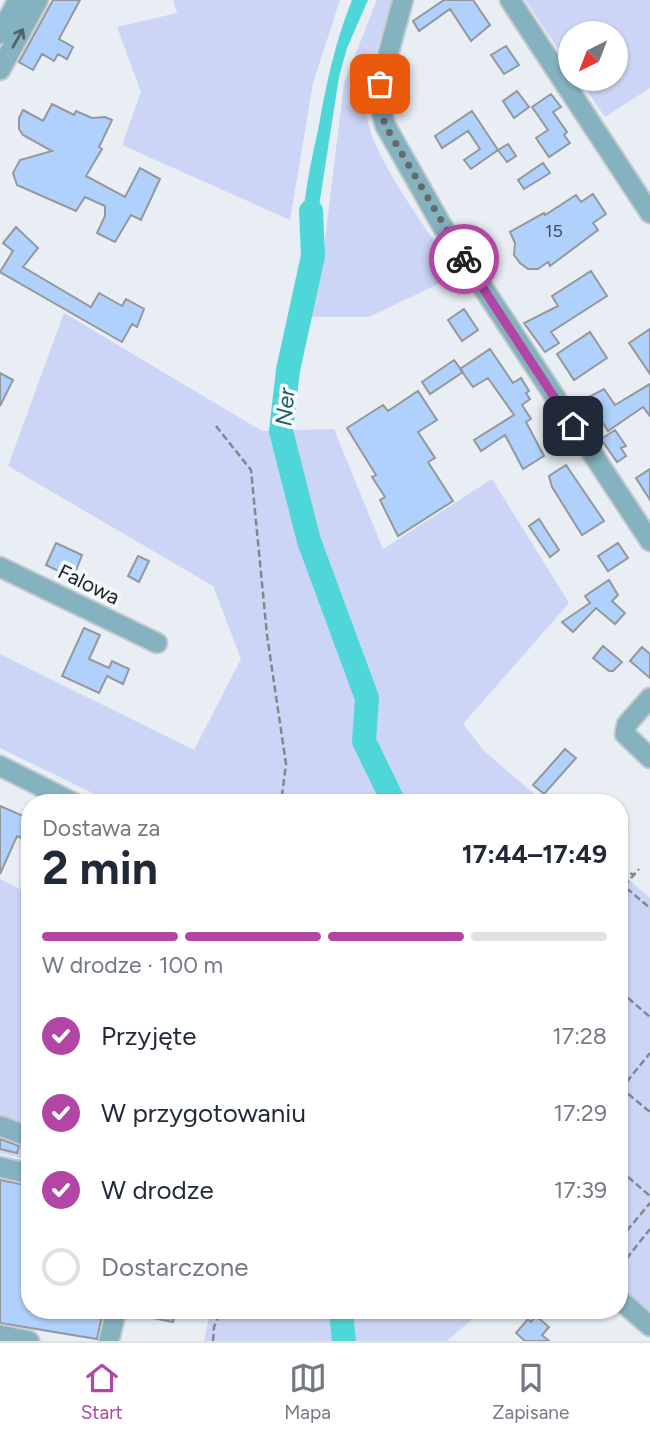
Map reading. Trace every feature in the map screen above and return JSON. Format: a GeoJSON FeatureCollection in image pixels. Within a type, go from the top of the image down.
{"type":"FeatureCollection","features":[{"type":"Feature","properties":{"kind":"street"},"geometry":{"type":"LineString","coordinates":[[0,34],[18,0]]}},
{"type":"Feature","properties":{"kind":"street"},"geometry":{"type":"LineString","coordinates":[[0,70],[37,0]]}},
{"type":"Feature","properties":{"kind":"street"},"geometry":{"type":"LineString","coordinates":[[403,0],[380,84],[380,104],[385,125],[447,233],[650,541]]}},
{"type":"Feature","properties":{"kind":"street"},"geometry":{"type":"LineString","coordinates":[[510,0],[650,213]]}},
{"type":"Feature","properties":{"kind":"street","name":"Falowa"},"geometry":{"type":"LineString","coordinates":[[0,567],[157,643]]}},
{"type":"Feature","properties":{"kind":"street"},"geometry":{"type":"LineString","coordinates":[[650,698],[627,724],[628,739],[650,758]]}},
{"type":"Feature","properties":{"kind":"street"},"geometry":{"type":"LineString","coordinates":[[0,766],[56,794]]}},
{"type":"Feature","properties":{"kind":"street"},"geometry":{"type":"LineString","coordinates":[[0,1126],[21,1134]]}},
{"type":"Feature","properties":{"kind":"street"},"geometry":{"type":"LineString","coordinates":[[0,1167],[21,1172]]}},
{"type":"Feature","properties":{"kind":"street"},"geometry":{"type":"LineString","coordinates":[[628,1307],[650,1326]]}},
{"type":"Feature","properties":{"kind":"street"},"geometry":{"type":"LineString","coordinates":[[108,1341],[114,1319]]}},
{"type":"Feature","properties":{"kind":"street"},"geometry":{"type":"LineString","coordinates":[[0,1335],[29,1341]]}},
{"type":"Feature","properties":{"kind":"path"},"geometry":{"type":"LineString","coordinates":[[216,426],[251,470],[267,635],[286,764],[282,794]]}},
{"type":"Feature","properties":{"kind":"path"},"geometry":{"type":"LineString","coordinates":[[628,881],[639,869]]}},
{"type":"Feature","properties":{"kind":"path"},"geometry":{"type":"LineString","coordinates":[[628,873],[633,874]]}},
{"type":"Feature","properties":{"kind":"path"},"geometry":{"type":"LineString","coordinates":[[628,889],[650,908]]}},
{"type":"Feature","properties":{"kind":"path"},"geometry":{"type":"LineString","coordinates":[[628,998],[650,1017]]}},
{"type":"Feature","properties":{"kind":"path"},"geometry":{"type":"LineString","coordinates":[[628,1079],[650,1053]]}},
{"type":"Feature","properties":{"kind":"path"},"geometry":{"type":"LineString","coordinates":[[628,1094],[650,1112]]}},
{"type":"Feature","properties":{"kind":"path"},"geometry":{"type":"LineString","coordinates":[[628,1177],[650,1196]]}},
{"type":"Feature","properties":{"kind":"path"},"geometry":{"type":"LineString","coordinates":[[628,1229],[650,1203]]}},
{"type":"Feature","properties":{"kind":"path"},"geometry":{"type":"LineString","coordinates":[[628,1257],[650,1229]]}},
{"type":"Feature","properties":{"kind":"path"},"geometry":{"type":"LineString","coordinates":[[213,1341],[218,1319]]}},
{"type":"Feature","properties":{"kind":"shaded area"},"geometry":{"type":"Polygon","coordinates":[[[173,0],[340,0],[313,83],[290,220],[122,145],[141,92],[117,27],[177,13],[173,0]]]}},
{"type":"Feature","properties":{"kind":"shaded area"},"geometry":{"type":"Polygon","coordinates":[[[377,0],[392,0],[368,86],[367,116],[371,133],[391,174],[457,275],[369,317],[307,317],[323,256],[344,83],[377,0]]]}},
{"type":"Feature","properties":{"kind":"shaded area"},"geometry":{"type":"Polygon","coordinates":[[[525,0],[650,0],[650,88],[605,117],[587,91],[628,91],[628,21],[558,21],[558,49],[525,0]]]}},
{"type":"Feature","properties":{"kind":"shaded area"},"geometry":{"type":"Polygon","coordinates":[[[64,313],[262,431],[334,429],[383,549],[492,479],[569,603],[463,724],[484,751],[534,794],[95,794],[0,748],[0,654],[194,750],[241,659],[213,586],[8,466],[64,313]]]}},
{"type":"Feature","properties":{"kind":"shaded area"},"geometry":{"type":"Polygon","coordinates":[[[0,879],[21,890],[21,1158],[0,1153],[0,879]]]}},
{"type":"Feature","properties":{"kind":"shaded area"},"geometry":{"type":"Polygon","coordinates":[[[628,879],[650,898],[650,1316],[628,1297],[628,879]]]}},
{"type":"Feature","properties":{"kind":"shaded area"},"geometry":{"type":"Polygon","coordinates":[[[208,1319],[473,1319],[447,1341],[204,1341],[208,1319]]]}},
{"type":"Feature","properties":{"kind":"water"},"geometry":{"type":"Polygon","coordinates":[[[352,0],[368,0],[347,48],[339,77],[313,245],[304,242],[307,183],[332,62],[352,0]]]}},
{"type":"Feature","properties":{"kind":"building"},"geometry":{"type":"Polygon","coordinates":[[[53,0],[80,0],[59,39],[73,47],[67,59],[58,54],[54,61],[42,54],[33,70],[19,62],[53,0]]]}},
{"type":"Feature","properties":{"kind":"building"},"geometry":{"type":"Polygon","coordinates":[[[444,0],[473,0],[490,25],[471,41],[450,9],[419,31],[413,21],[444,0]]]}},
{"type":"Feature","properties":{"kind":"building"},"geometry":{"type":"Polygon","coordinates":[[[506,46],[519,65],[504,74],[491,55],[506,46]]]}},
{"type":"Feature","properties":{"kind":"building"},"geometry":{"type":"Polygon","coordinates":[[[517,91],[529,107],[514,118],[503,101],[517,91]]]}},
{"type":"Feature","properties":{"kind":"building"},"geometry":{"type":"Polygon","coordinates":[[[551,94],[561,107],[553,112],[567,132],[564,135],[570,143],[549,157],[536,138],[548,130],[532,107],[551,94]]]}},
{"type":"Feature","properties":{"kind":"building"},"geometry":{"type":"Polygon","coordinates":[[[52,104],[74,115],[76,111],[92,118],[105,117],[112,120],[99,147],[102,149],[86,176],[125,197],[140,168],[160,179],[141,220],[131,215],[115,242],[97,233],[105,216],[105,206],[85,197],[76,211],[17,185],[13,173],[20,160],[52,151],[23,135],[19,129],[19,118],[23,110],[43,121],[52,104]]]}},
{"type":"Feature","properties":{"kind":"building"},"geometry":{"type":"Polygon","coordinates":[[[472,111],[498,150],[471,169],[464,160],[480,149],[468,131],[442,148],[435,136],[472,111]]]}},
{"type":"Feature","properties":{"kind":"building"},"geometry":{"type":"Polygon","coordinates":[[[508,144],[516,156],[507,162],[498,150],[508,144]]]}},
{"type":"Feature","properties":{"kind":"building"},"geometry":{"type":"Polygon","coordinates":[[[543,163],[550,173],[524,189],[518,180],[543,163]]]}},
{"type":"Feature","properties":{"kind":"building"},"geometry":{"type":"Polygon","coordinates":[[[593,194],[606,214],[593,223],[598,230],[550,266],[548,262],[538,269],[528,269],[520,263],[514,255],[515,243],[510,232],[544,213],[545,215],[576,195],[581,202],[593,194]]]}},
{"type":"Feature","properties":{"kind":"building"},"geometry":{"type":"Polygon","coordinates":[[[16,227],[38,248],[23,267],[91,307],[99,293],[122,306],[126,299],[144,309],[137,327],[132,324],[122,342],[0,272],[13,251],[3,243],[16,227]]]}},
{"type":"Feature","properties":{"kind":"building"},"geometry":{"type":"Polygon","coordinates":[[[591,271],[607,296],[551,332],[559,343],[545,352],[524,323],[558,306],[552,296],[591,271]]]}},
{"type":"Feature","properties":{"kind":"building"},"geometry":{"type":"Polygon","coordinates":[[[464,309],[478,330],[462,341],[448,320],[464,309]]]}},
{"type":"Feature","properties":{"kind":"building"},"geometry":{"type":"Polygon","coordinates":[[[650,329],[650,374],[629,343],[650,329]]]}},
{"type":"Feature","properties":{"kind":"building"},"geometry":{"type":"Polygon","coordinates":[[[590,332],[607,358],[574,380],[557,354],[590,332]]]}},
{"type":"Feature","properties":{"kind":"building"},"geometry":{"type":"Polygon","coordinates":[[[490,349],[513,383],[521,378],[529,391],[526,393],[530,399],[522,405],[531,419],[526,422],[544,456],[523,469],[505,435],[481,451],[474,440],[514,415],[488,378],[473,387],[460,369],[490,349]]]}},
{"type":"Feature","properties":{"kind":"building"},"geometry":{"type":"Polygon","coordinates":[[[454,360],[463,372],[430,394],[422,382],[454,360]]]}},
{"type":"Feature","properties":{"kind":"building"},"geometry":{"type":"Polygon","coordinates":[[[0,373],[13,380],[0,406],[0,373]]]}},
{"type":"Feature","properties":{"kind":"building"},"geometry":{"type":"Polygon","coordinates":[[[650,384],[650,416],[643,407],[608,431],[587,398],[604,389],[615,405],[650,384]]]}},
{"type":"Feature","properties":{"kind":"building"},"geometry":{"type":"Polygon","coordinates":[[[418,391],[437,420],[418,432],[435,458],[428,462],[453,501],[398,536],[380,500],[385,497],[372,477],[376,475],[347,428],[383,405],[388,411],[418,391]]]}},
{"type":"Feature","properties":{"kind":"building"},"geometry":{"type":"Polygon","coordinates":[[[615,430],[626,446],[621,448],[626,456],[617,462],[601,439],[615,430]]]}},
{"type":"Feature","properties":{"kind":"building"},"geometry":{"type":"Polygon","coordinates":[[[566,465],[604,521],[582,535],[552,487],[549,476],[566,465]]]}},
{"type":"Feature","properties":{"kind":"building"},"geometry":{"type":"Polygon","coordinates":[[[650,469],[650,500],[636,478],[650,469]]]}},
{"type":"Feature","properties":{"kind":"building"},"geometry":{"type":"Polygon","coordinates":[[[539,519],[559,550],[550,557],[529,526],[539,519]]]}},
{"type":"Feature","properties":{"kind":"building"},"geometry":{"type":"Polygon","coordinates":[[[56,543],[82,555],[73,578],[46,565],[56,543]]]}},
{"type":"Feature","properties":{"kind":"building"},"geometry":{"type":"Polygon","coordinates":[[[618,543],[628,558],[608,571],[598,556],[618,543]]]}},
{"type":"Feature","properties":{"kind":"building"},"geometry":{"type":"Polygon","coordinates":[[[138,556],[149,561],[139,582],[128,576],[138,556]]]}},
{"type":"Feature","properties":{"kind":"building"},"geometry":{"type":"Polygon","coordinates":[[[609,580],[618,595],[612,601],[625,613],[615,624],[596,608],[573,632],[562,622],[590,603],[585,596],[609,580]]]}},
{"type":"Feature","properties":{"kind":"building"},"geometry":{"type":"Polygon","coordinates":[[[84,628],[100,635],[89,659],[109,668],[112,661],[129,669],[123,684],[107,676],[99,693],[62,676],[84,628]]]}},
{"type":"Feature","properties":{"kind":"building"},"geometry":{"type":"Polygon","coordinates":[[[603,646],[622,662],[613,671],[609,671],[593,658],[603,646]]]}},
{"type":"Feature","properties":{"kind":"building"},"geometry":{"type":"Polygon","coordinates":[[[642,647],[650,654],[650,678],[630,661],[642,647]]]}},
{"type":"Feature","properties":{"kind":"building"},"geometry":{"type":"Polygon","coordinates":[[[565,749],[576,758],[544,794],[533,785],[565,749]]]}},
{"type":"Feature","properties":{"kind":"building"},"geometry":{"type":"Polygon","coordinates":[[[0,806],[21,815],[21,838],[17,836],[0,874],[0,806]]]}},
{"type":"Feature","properties":{"kind":"building"},"geometry":{"type":"Polygon","coordinates":[[[0,1139],[19,1146],[17,1153],[0,1149],[0,1139]]]}},
{"type":"Feature","properties":{"kind":"building"},"geometry":{"type":"Polygon","coordinates":[[[0,1180],[21,1184],[21,1319],[101,1319],[97,1339],[0,1323],[0,1180]]]}},
{"type":"Feature","properties":{"kind":"building"},"geometry":{"type":"Polygon","coordinates":[[[528,1319],[531,1322],[540,1319],[549,1327],[542,1335],[549,1341],[525,1341],[516,1333],[528,1319]]]}},
{"type":"Feature","properties":{"kind":"waterway","name":"Ner"},"geometry":{"type":"LineString","coordinates":[[311,211],[313,256],[288,370],[281,431],[309,541],[367,698],[364,741],[390,794]]}},
{"type":"Feature","properties":{"kind":"waterway","name":"Ner"},"geometry":{"type":"LineString","coordinates":[[342,1319],[344,1341]]}},
{"type":"Feature","properties":{"kind":"way so far"},"geometry":{"type":"LineString","coordinates":[[380,84],[382,115],[394,144],[464,259]]}},
{"type":"Feature","properties":{"kind":"route"},"geometry":{"type":"LineString","coordinates":[[464,259],[573,426]]}}]}
